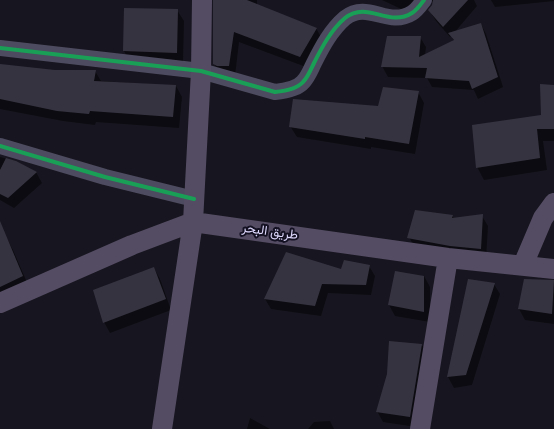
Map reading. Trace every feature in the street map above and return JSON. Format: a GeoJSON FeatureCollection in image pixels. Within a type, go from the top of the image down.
{"type":"FeatureCollection","features":[{"type":"Feature","properties":{"kind":"main road"},"geometry":{"type":"LineString","coordinates":[[162,429],[193,222],[201,71],[202,0]]}},
{"type":"Feature","properties":{"kind":"main road"},"geometry":{"type":"LineString","coordinates":[[523,265],[543,218],[554,203]]}},
{"type":"Feature","properties":{"kind":"main road","name":"طريق البحر"},"geometry":{"type":"LineString","coordinates":[[0,303],[132,245],[193,222],[448,258],[554,269]]}},
{"type":"Feature","properties":{"kind":"main road"},"geometry":{"type":"LineString","coordinates":[[420,429],[448,258]]}},
{"type":"Feature","properties":{"kind":"street"},"geometry":{"type":"LineString","coordinates":[[0,48],[201,71],[275,92],[286,91],[303,82],[325,41],[344,19],[350,15],[359,11],[368,11],[390,18],[402,18],[412,13],[424,0]]}},
{"type":"Feature","properties":{"kind":"street"},"geometry":{"type":"LineString","coordinates":[[0,146],[105,177],[194,199]]}},
{"type":"Feature","properties":{"kind":"building"},"geometry":{"type":"Polygon","coordinates":[[[213,0],[247,0],[317,28],[300,57],[234,32],[229,66],[217,66],[213,64],[213,0]]]}},
{"type":"Feature","properties":{"kind":"building"},"geometry":{"type":"Polygon","coordinates":[[[433,0],[468,0],[443,27],[428,10],[432,5],[433,0]]]}},
{"type":"Feature","properties":{"kind":"building"},"geometry":{"type":"Polygon","coordinates":[[[124,8],[178,9],[177,53],[123,51],[124,8]]]}},
{"type":"Feature","properties":{"kind":"building"},"geometry":{"type":"Polygon","coordinates":[[[481,23],[498,77],[472,89],[469,81],[425,78],[427,68],[381,67],[387,36],[421,36],[419,57],[454,40],[448,33],[481,23]]]}},
{"type":"Feature","properties":{"kind":"building"},"geometry":{"type":"Polygon","coordinates":[[[0,64],[55,70],[96,70],[94,81],[176,85],[173,117],[90,111],[89,114],[57,111],[0,99],[0,64]]]}},
{"type":"Feature","properties":{"kind":"building"},"geometry":{"type":"Polygon","coordinates":[[[540,84],[554,85],[554,129],[537,129],[540,158],[476,168],[472,125],[541,115],[540,84]]]}},
{"type":"Feature","properties":{"kind":"building"},"geometry":{"type":"Polygon","coordinates":[[[383,87],[419,91],[409,144],[365,137],[365,139],[289,127],[293,99],[378,106],[383,87]]]}},
{"type":"Feature","properties":{"kind":"building"},"geometry":{"type":"Polygon","coordinates":[[[6,158],[16,161],[37,172],[8,198],[0,194],[0,170],[6,158]]]}},
{"type":"Feature","properties":{"kind":"building"},"geometry":{"type":"Polygon","coordinates":[[[415,210],[453,215],[452,218],[483,214],[481,249],[450,246],[407,238],[415,210]]]}},
{"type":"Feature","properties":{"kind":"building"},"geometry":{"type":"Polygon","coordinates":[[[0,221],[23,276],[0,287],[0,221]]]}},
{"type":"Feature","properties":{"kind":"building"},"geometry":{"type":"Polygon","coordinates":[[[286,252],[341,269],[344,260],[370,265],[366,285],[322,284],[315,306],[264,299],[286,252]]]}},
{"type":"Feature","properties":{"kind":"building"},"geometry":{"type":"Polygon","coordinates":[[[154,267],[166,299],[103,323],[93,290],[154,267]]]}},
{"type":"Feature","properties":{"kind":"building"},"geometry":{"type":"Polygon","coordinates":[[[395,271],[424,276],[424,312],[388,305],[395,271]]]}},
{"type":"Feature","properties":{"kind":"building"},"geometry":{"type":"Polygon","coordinates":[[[468,279],[495,283],[466,375],[447,377],[468,279]]]}},
{"type":"Feature","properties":{"kind":"building"},"geometry":{"type":"Polygon","coordinates":[[[524,279],[554,280],[552,314],[518,309],[524,279]]]}},
{"type":"Feature","properties":{"kind":"building"},"geometry":{"type":"Polygon","coordinates":[[[389,341],[422,344],[410,417],[376,412],[387,374],[389,341]]]}},
{"type":"Feature","properties":{"kind":"cycle path"},"geometry":{"type":"LineString","coordinates":[[0,48],[201,71],[279,92],[294,88],[303,82],[327,39],[345,18],[353,13],[362,12],[370,12],[395,18],[403,17],[414,12],[424,0]]}},
{"type":"Feature","properties":{"kind":"cycle path"},"geometry":{"type":"LineString","coordinates":[[0,146],[105,177],[194,199]]}}]}
